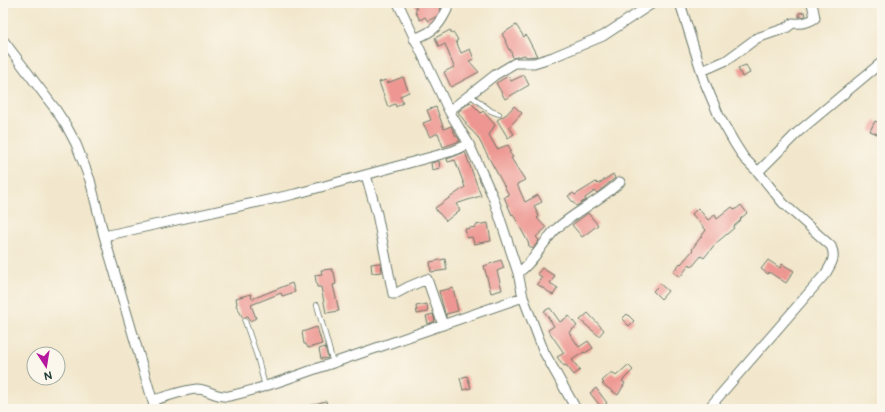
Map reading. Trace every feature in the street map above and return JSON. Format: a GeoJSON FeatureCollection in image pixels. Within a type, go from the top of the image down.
{"type":"FeatureCollection","features":[{"type":"Feature","properties":{"kind":"street"},"geometry":{"type":"LineString","coordinates":[[398,3],[449,111],[469,144],[493,197],[518,273],[523,297],[544,352],[576,409]]}},
{"type":"Feature","properties":{"kind":"street"},"geometry":{"type":"LineString","coordinates":[[414,39],[425,35],[439,25],[450,3]]}},
{"type":"Feature","properties":{"kind":"street"},"geometry":{"type":"LineString","coordinates":[[449,111],[496,75],[515,63],[534,63],[553,57],[603,36],[653,3]]}},
{"type":"Feature","properties":{"kind":"street"},"geometry":{"type":"LineString","coordinates":[[680,3],[705,83],[719,116],[744,158],[758,172],[782,202],[831,246],[834,253],[832,262],[826,273],[708,409]]}},
{"type":"Feature","properties":{"kind":"street"},"geometry":{"type":"LineString","coordinates":[[702,71],[727,60],[757,38],[786,28],[793,23],[800,24],[810,22],[815,18],[812,3]]}},
{"type":"Feature","properties":{"kind":"street"},"geometry":{"type":"LineString","coordinates":[[3,40],[67,127],[76,144],[90,180],[104,236],[154,405],[185,391],[198,389],[208,391],[219,396],[228,396],[265,386],[443,326],[523,297]]}},
{"type":"Feature","properties":{"kind":"street"},"geometry":{"type":"LineString","coordinates":[[758,172],[798,132],[882,62]]}},
{"type":"Feature","properties":{"kind":"street"},"geometry":{"type":"LineString","coordinates":[[104,236],[295,194],[453,151],[469,144]]}},
{"type":"Feature","properties":{"kind":"street"},"geometry":{"type":"LineString","coordinates":[[366,175],[377,214],[393,294],[427,279],[443,326]]}},
{"type":"Feature","properties":{"kind":"street"},"geometry":{"type":"LineString","coordinates":[[518,273],[526,267],[554,231],[564,222],[611,190],[620,182]]}},
{"type":"Feature","properties":{"kind":"lane"},"geometry":{"type":"LineString","coordinates":[[470,95],[491,111],[499,114]]}},
{"type":"Feature","properties":{"kind":"lane"},"geometry":{"type":"LineString","coordinates":[[317,305],[333,363]]}},
{"type":"Feature","properties":{"kind":"lane"},"geometry":{"type":"LineString","coordinates":[[245,321],[265,386]]}},
{"type":"Feature","properties":{"kind":"building"},"geometry":{"type":"Polygon","coordinates":[[[413,3],[443,3],[437,16],[428,21],[425,17],[420,20],[415,11],[417,9],[413,3]]]}},
{"type":"Feature","properties":{"kind":"building"},"geometry":{"type":"Polygon","coordinates":[[[805,12],[806,16],[799,17],[799,13],[805,12]]]}},
{"type":"Feature","properties":{"kind":"building"},"geometry":{"type":"Polygon","coordinates":[[[516,25],[524,37],[526,35],[537,56],[526,57],[525,55],[513,58],[502,34],[516,25]]]}},
{"type":"Feature","properties":{"kind":"building"},"geometry":{"type":"Polygon","coordinates":[[[450,30],[452,34],[454,33],[458,40],[456,41],[461,53],[470,49],[474,59],[469,61],[479,72],[451,87],[444,72],[454,67],[445,44],[439,47],[435,38],[450,30]]]}},
{"type":"Feature","properties":{"kind":"building"},"geometry":{"type":"Polygon","coordinates":[[[746,65],[750,73],[742,77],[738,68],[746,65]]]}},
{"type":"Feature","properties":{"kind":"building"},"geometry":{"type":"Polygon","coordinates":[[[524,75],[529,85],[505,99],[496,83],[508,76],[511,81],[524,75]]]}},
{"type":"Feature","properties":{"kind":"building"},"geometry":{"type":"Polygon","coordinates":[[[403,77],[409,92],[400,96],[403,103],[396,107],[395,104],[388,107],[379,82],[386,80],[387,83],[403,77]]]}},
{"type":"Feature","properties":{"kind":"building"},"geometry":{"type":"Polygon","coordinates":[[[470,102],[481,113],[483,111],[495,125],[489,135],[497,149],[508,145],[511,151],[509,152],[513,157],[511,158],[525,180],[517,184],[525,202],[538,195],[542,202],[534,206],[539,217],[537,218],[546,228],[536,237],[539,240],[533,249],[528,245],[529,244],[513,214],[512,215],[504,197],[509,195],[477,136],[466,125],[458,112],[470,102]]]}},
{"type":"Feature","properties":{"kind":"building"},"geometry":{"type":"Polygon","coordinates":[[[514,106],[522,113],[509,127],[514,134],[508,138],[497,120],[507,114],[514,106]]]}},
{"type":"Feature","properties":{"kind":"building"},"geometry":{"type":"Polygon","coordinates":[[[436,107],[444,129],[451,126],[460,141],[443,147],[438,133],[430,137],[423,123],[431,120],[427,110],[436,107]]]}},
{"type":"Feature","properties":{"kind":"building"},"geometry":{"type":"Polygon","coordinates":[[[875,121],[882,124],[882,136],[870,131],[875,121]]]}},
{"type":"Feature","properties":{"kind":"building"},"geometry":{"type":"Polygon","coordinates":[[[465,152],[481,196],[456,204],[460,210],[446,221],[435,208],[465,187],[455,160],[448,162],[447,159],[465,152]]]}},
{"type":"Feature","properties":{"kind":"building"},"geometry":{"type":"Polygon","coordinates":[[[439,161],[440,168],[432,170],[431,163],[439,161]]]}},
{"type":"Feature","properties":{"kind":"building"},"geometry":{"type":"Polygon","coordinates":[[[613,174],[615,178],[597,193],[595,191],[585,198],[586,200],[576,206],[568,196],[573,193],[575,195],[596,182],[598,184],[613,174]]]}},
{"type":"Feature","properties":{"kind":"building"},"geometry":{"type":"Polygon","coordinates":[[[741,205],[747,213],[733,227],[734,228],[715,244],[704,258],[701,256],[692,267],[690,264],[680,277],[673,272],[693,250],[692,249],[706,230],[692,214],[698,208],[708,220],[715,215],[717,219],[732,207],[735,210],[741,205]]]}},
{"type":"Feature","properties":{"kind":"building"},"geometry":{"type":"Polygon","coordinates":[[[588,213],[598,225],[582,237],[572,225],[588,213]]]}},
{"type":"Feature","properties":{"kind":"building"},"geometry":{"type":"Polygon","coordinates":[[[488,223],[491,241],[474,244],[472,237],[467,238],[465,229],[488,223]]]}},
{"type":"Feature","properties":{"kind":"building"},"geometry":{"type":"Polygon","coordinates":[[[445,259],[447,270],[431,272],[430,262],[445,259]]]}},
{"type":"Feature","properties":{"kind":"building"},"geometry":{"type":"Polygon","coordinates":[[[501,260],[504,268],[497,271],[502,290],[491,293],[484,266],[501,260]]]}},
{"type":"Feature","properties":{"kind":"building"},"geometry":{"type":"Polygon","coordinates":[[[768,260],[780,268],[782,264],[794,271],[786,283],[769,272],[768,274],[761,269],[768,260]]]}},
{"type":"Feature","properties":{"kind":"building"},"geometry":{"type":"Polygon","coordinates":[[[381,263],[382,272],[372,273],[371,264],[381,263]]]}},
{"type":"Feature","properties":{"kind":"building"},"geometry":{"type":"Polygon","coordinates":[[[542,268],[555,276],[550,283],[558,288],[553,295],[537,284],[542,277],[537,274],[542,268]]]}},
{"type":"Feature","properties":{"kind":"building"},"geometry":{"type":"Polygon","coordinates":[[[332,269],[336,284],[333,285],[339,311],[326,313],[321,287],[317,287],[315,275],[322,274],[321,270],[332,269]]]}},
{"type":"Feature","properties":{"kind":"building"},"geometry":{"type":"Polygon","coordinates":[[[292,283],[295,292],[282,296],[281,293],[251,305],[256,318],[250,321],[248,316],[243,318],[236,305],[236,298],[251,294],[252,299],[292,283]]]}},
{"type":"Feature","properties":{"kind":"building"},"geometry":{"type":"Polygon","coordinates":[[[660,284],[668,291],[661,299],[653,291],[660,284]]]}},
{"type":"Feature","properties":{"kind":"building"},"geometry":{"type":"Polygon","coordinates":[[[453,288],[458,311],[446,314],[446,317],[439,291],[453,288]]]}},
{"type":"Feature","properties":{"kind":"building"},"geometry":{"type":"Polygon","coordinates":[[[427,304],[428,312],[417,314],[416,306],[427,304]]]}},
{"type":"Feature","properties":{"kind":"building"},"geometry":{"type":"Polygon","coordinates":[[[550,308],[560,322],[569,316],[577,326],[569,332],[579,347],[588,341],[593,348],[572,360],[580,370],[574,375],[557,357],[564,353],[548,330],[554,326],[544,311],[550,308]]]}},
{"type":"Feature","properties":{"kind":"building"},"geometry":{"type":"Polygon","coordinates":[[[588,313],[604,330],[599,336],[580,320],[588,313]]]}},
{"type":"Feature","properties":{"kind":"building"},"geometry":{"type":"Polygon","coordinates":[[[433,314],[435,321],[428,324],[426,316],[433,314]]]}},
{"type":"Feature","properties":{"kind":"building"},"geometry":{"type":"Polygon","coordinates":[[[627,314],[634,321],[629,326],[622,319],[627,314]]]}},
{"type":"Feature","properties":{"kind":"building"},"geometry":{"type":"Polygon","coordinates":[[[317,327],[322,344],[308,348],[306,344],[304,344],[302,332],[317,327]]]}},
{"type":"Feature","properties":{"kind":"building"},"geometry":{"type":"Polygon","coordinates":[[[325,347],[328,358],[321,359],[319,349],[325,347]]]}},
{"type":"Feature","properties":{"kind":"building"},"geometry":{"type":"Polygon","coordinates":[[[628,365],[633,370],[622,381],[625,383],[618,395],[602,384],[604,383],[602,381],[612,372],[616,376],[628,365]]]}},
{"type":"Feature","properties":{"kind":"building"},"geometry":{"type":"Polygon","coordinates":[[[467,376],[471,388],[463,390],[460,378],[467,376]]]}},
{"type":"Feature","properties":{"kind":"building"},"geometry":{"type":"Polygon","coordinates":[[[596,388],[607,403],[601,407],[590,393],[596,388]]]}},
{"type":"Feature","properties":{"kind":"building"},"geometry":{"type":"Polygon","coordinates":[[[326,401],[328,409],[304,409],[304,407],[326,401]]]}}]}
